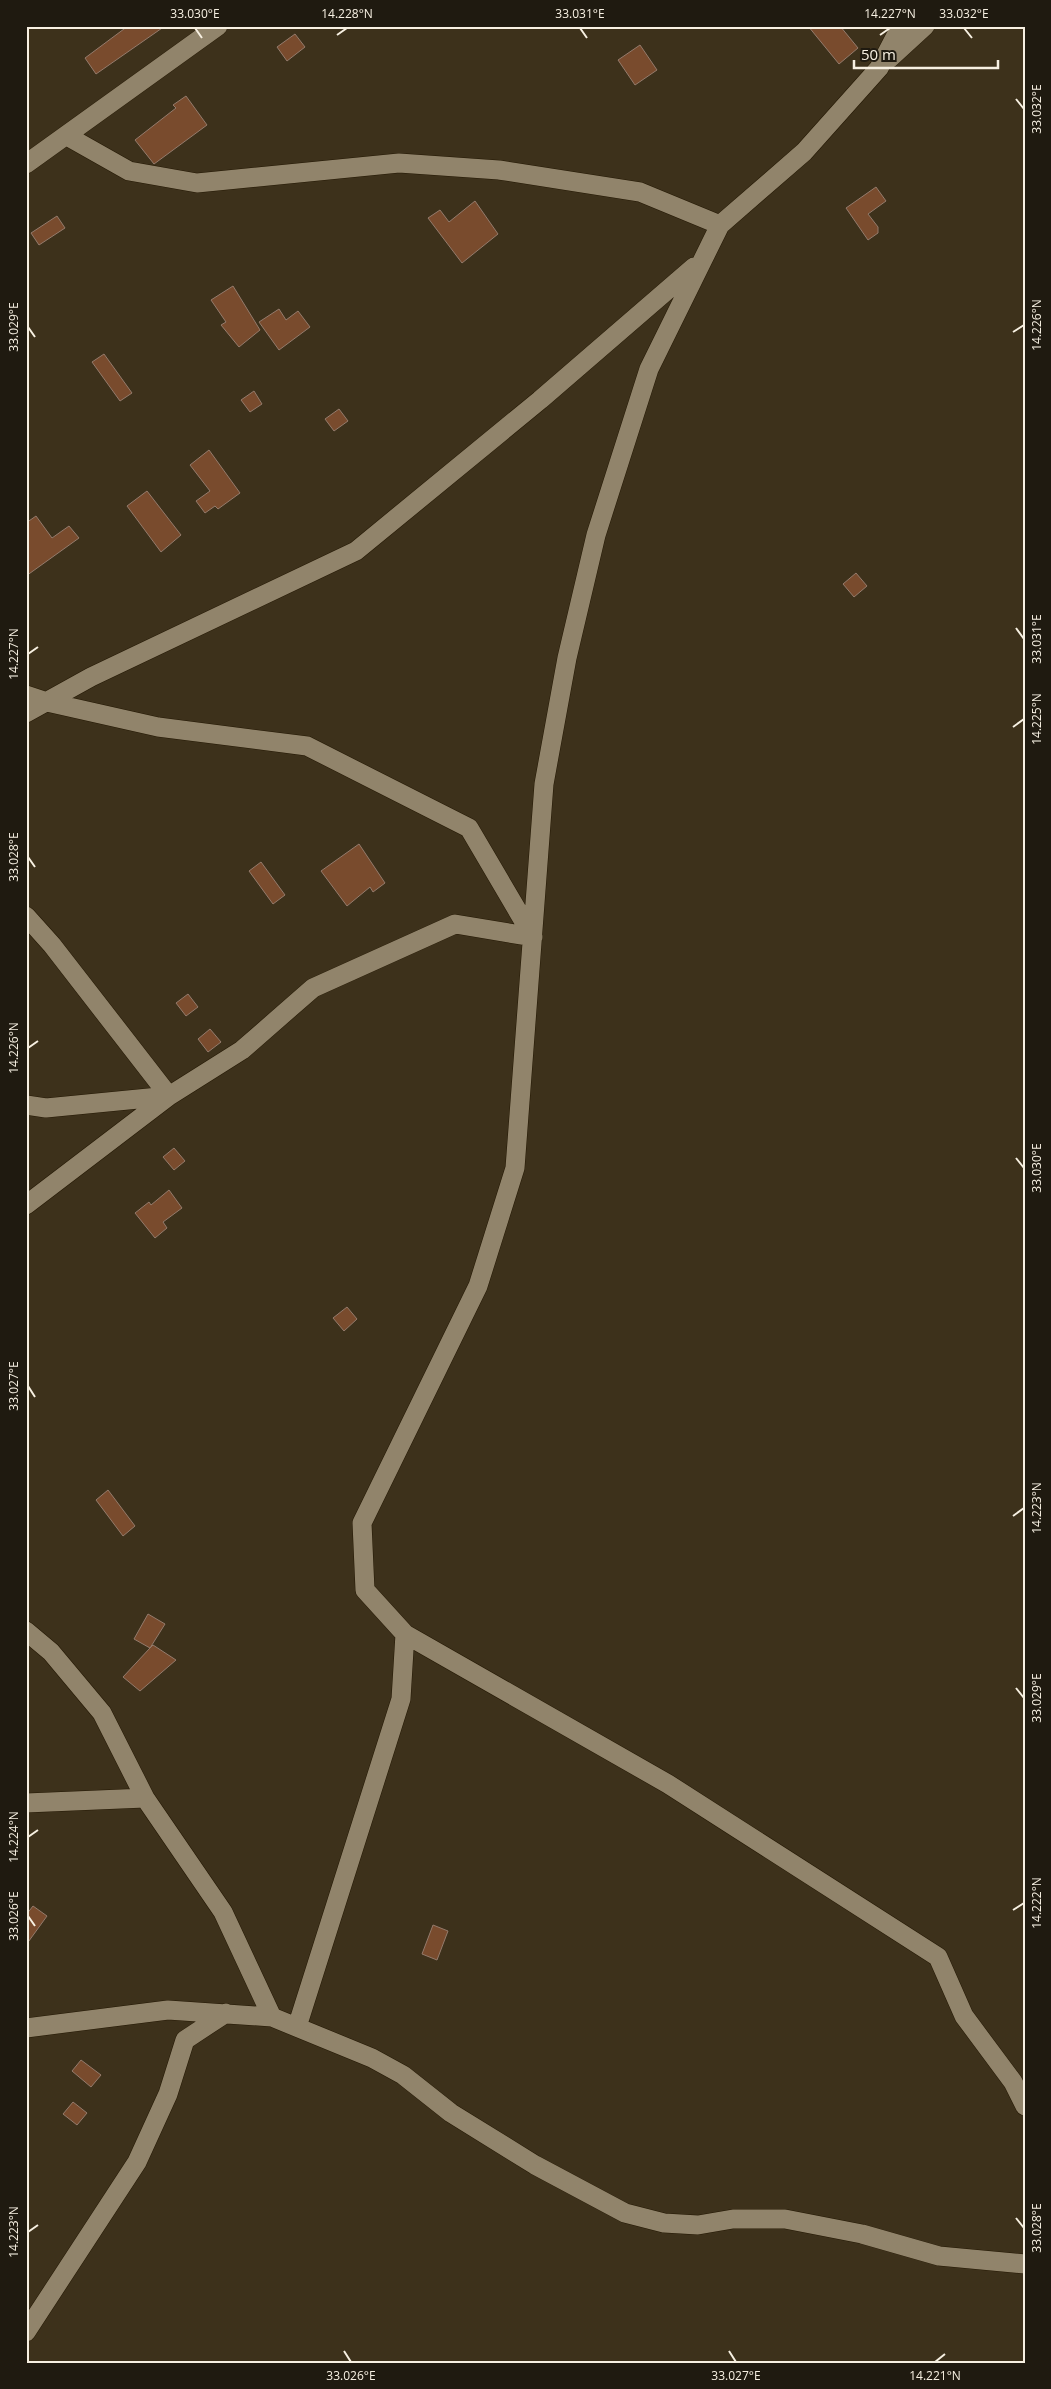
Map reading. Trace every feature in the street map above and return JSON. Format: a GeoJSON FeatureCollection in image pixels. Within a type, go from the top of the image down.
{"type":"FeatureCollection","features":[{"type":"Feature","properties":{"kind":"street"},"geometry":{"type":"LineString","coordinates":[[26,164],[218,26]]}},
{"type":"Feature","properties":{"kind":"street"},"geometry":{"type":"LineString","coordinates":[[879,68],[900,26]]}},
{"type":"Feature","properties":{"kind":"street"},"geometry":{"type":"LineString","coordinates":[[925,26],[879,68],[804,152],[720,225],[649,369],[594,544],[567,658],[544,784],[516,1168],[478,1286],[362,1522],[365,1590],[405,1634],[668,1784],[938,1957],[964,2016],[1013,2082],[1025,2106]]}},
{"type":"Feature","properties":{"kind":"street"},"geometry":{"type":"LineString","coordinates":[[67,136],[129,171],[197,182],[400,163],[499,170],[640,192],[720,225]]}},
{"type":"Feature","properties":{"kind":"street"},"geometry":{"type":"LineString","coordinates":[[26,713],[91,677],[356,551],[540,400],[702,260]]}},
{"type":"Feature","properties":{"kind":"street"},"geometry":{"type":"LineString","coordinates":[[26,695],[47,702],[158,727],[307,746],[469,828],[532,938]]}},
{"type":"Feature","properties":{"kind":"street"},"geometry":{"type":"LineString","coordinates":[[26,916],[52,945],[169,1096]]}},
{"type":"Feature","properties":{"kind":"street"},"geometry":{"type":"LineString","coordinates":[[26,1205],[169,1096],[242,1050],[313,988],[456,924],[532,938]]}},
{"type":"Feature","properties":{"kind":"street"},"geometry":{"type":"LineString","coordinates":[[26,1105],[46,1108],[169,1096]]}},
{"type":"Feature","properties":{"kind":"street"},"geometry":{"type":"LineString","coordinates":[[26,1631],[52,1652],[102,1714],[145,1798],[223,1912],[272,2017]]}},
{"type":"Feature","properties":{"kind":"street"},"geometry":{"type":"LineString","coordinates":[[297,2027],[401,1700],[405,1634]]}},
{"type":"Feature","properties":{"kind":"street"},"geometry":{"type":"LineString","coordinates":[[26,1803],[145,1798]]}},
{"type":"Feature","properties":{"kind":"street"},"geometry":{"type":"LineString","coordinates":[[26,2028],[168,2010],[272,2017],[372,2058],[403,2075],[460,2118],[535,2165],[625,2213],[664,2223],[698,2225],[733,2219],[785,2218],[862,2234],[939,2256],[1025,2264]]}},
{"type":"Feature","properties":{"kind":"street"},"geometry":{"type":"LineString","coordinates":[[26,2332],[137,2162],[168,2094],[185,2040],[226,2014]]}},
{"type":"Feature","properties":{"kind":"building"},"geometry":{"type":"Polygon","coordinates":[[[128,26],[165,26],[96,74],[85,58],[128,26]]]}},
{"type":"Feature","properties":{"kind":"building"},"geometry":{"type":"Polygon","coordinates":[[[808,26],[840,26],[858,48],[839,64],[808,26]]]}},
{"type":"Feature","properties":{"kind":"building"},"geometry":{"type":"Polygon","coordinates":[[[295,34],[305,47],[287,61],[277,47],[295,34]]]}},
{"type":"Feature","properties":{"kind":"building"},"geometry":{"type":"Polygon","coordinates":[[[640,45],[657,70],[635,85],[618,60],[640,45]]]}},
{"type":"Feature","properties":{"kind":"building"},"geometry":{"type":"Polygon","coordinates":[[[186,96],[207,125],[154,164],[135,140],[176,108],[173,105],[186,96]]]}},
{"type":"Feature","properties":{"kind":"building"},"geometry":{"type":"Polygon","coordinates":[[[876,187],[886,201],[868,214],[878,227],[878,233],[868,240],[846,208],[876,187]]]}},
{"type":"Feature","properties":{"kind":"building"},"geometry":{"type":"Polygon","coordinates":[[[475,201],[498,234],[462,263],[428,218],[440,210],[449,222],[475,201]]]}},
{"type":"Feature","properties":{"kind":"building"},"geometry":{"type":"Polygon","coordinates":[[[57,216],[65,228],[39,245],[31,233],[57,216]]]}},
{"type":"Feature","properties":{"kind":"building"},"geometry":{"type":"Polygon","coordinates":[[[233,286],[260,330],[239,347],[221,325],[226,322],[211,300],[233,286]]]}},
{"type":"Feature","properties":{"kind":"building"},"geometry":{"type":"Polygon","coordinates":[[[279,309],[286,320],[298,311],[310,327],[279,350],[259,322],[279,309]]]}},
{"type":"Feature","properties":{"kind":"building"},"geometry":{"type":"Polygon","coordinates":[[[104,354],[132,393],[120,401],[92,362],[104,354]]]}},
{"type":"Feature","properties":{"kind":"building"},"geometry":{"type":"Polygon","coordinates":[[[254,391],[262,404],[250,412],[241,400],[254,391]]]}},
{"type":"Feature","properties":{"kind":"building"},"geometry":{"type":"Polygon","coordinates":[[[339,409],[348,421],[334,431],[325,419],[339,409]]]}},
{"type":"Feature","properties":{"kind":"building"},"geometry":{"type":"Polygon","coordinates":[[[209,450],[240,493],[218,509],[215,506],[205,513],[196,501],[210,491],[190,465],[209,450]]]}},
{"type":"Feature","properties":{"kind":"building"},"geometry":{"type":"Polygon","coordinates":[[[147,491],[181,535],[161,552],[127,506],[147,491]]]}},
{"type":"Feature","properties":{"kind":"building"},"geometry":{"type":"Polygon","coordinates":[[[36,516],[52,538],[69,526],[79,538],[26,576],[26,523],[36,516]]]}},
{"type":"Feature","properties":{"kind":"building"},"geometry":{"type":"Polygon","coordinates":[[[856,573],[867,586],[854,597],[843,584],[856,573]]]}},
{"type":"Feature","properties":{"kind":"building"},"geometry":{"type":"Polygon","coordinates":[[[359,844],[385,883],[373,892],[370,887],[347,906],[321,871],[359,844]]]}},
{"type":"Feature","properties":{"kind":"building"},"geometry":{"type":"Polygon","coordinates":[[[261,862],[285,895],[273,904],[249,871],[261,862]]]}},
{"type":"Feature","properties":{"kind":"building"},"geometry":{"type":"Polygon","coordinates":[[[188,994],[198,1007],[186,1016],[176,1003],[188,994]]]}},
{"type":"Feature","properties":{"kind":"building"},"geometry":{"type":"Polygon","coordinates":[[[210,1029],[221,1042],[208,1052],[198,1039],[210,1029]]]}},
{"type":"Feature","properties":{"kind":"building"},"geometry":{"type":"Polygon","coordinates":[[[174,1148],[185,1161],[174,1170],[163,1157],[174,1148]]]}},
{"type":"Feature","properties":{"kind":"building"},"geometry":{"type":"Polygon","coordinates":[[[169,1190],[182,1208],[163,1222],[167,1228],[155,1238],[135,1213],[149,1202],[151,1205],[169,1190]]]}},
{"type":"Feature","properties":{"kind":"building"},"geometry":{"type":"Polygon","coordinates":[[[347,1307],[357,1319],[344,1331],[333,1318],[347,1307]]]}},
{"type":"Feature","properties":{"kind":"building"},"geometry":{"type":"Polygon","coordinates":[[[108,1490],[135,1526],[123,1536],[96,1500],[108,1490]]]}},
{"type":"Feature","properties":{"kind":"building"},"geometry":{"type":"Polygon","coordinates":[[[148,1614],[165,1624],[150,1648],[134,1639],[148,1614]]]}},
{"type":"Feature","properties":{"kind":"building"},"geometry":{"type":"Polygon","coordinates":[[[153,1645],[176,1660],[140,1691],[123,1677],[153,1645]]]}},
{"type":"Feature","properties":{"kind":"building"},"geometry":{"type":"Polygon","coordinates":[[[33,1906],[47,1916],[26,1945],[26,1915],[33,1906]]]}},
{"type":"Feature","properties":{"kind":"building"},"geometry":{"type":"Polygon","coordinates":[[[433,1925],[448,1931],[437,1960],[422,1954],[433,1925]]]}},
{"type":"Feature","properties":{"kind":"building"},"geometry":{"type":"Polygon","coordinates":[[[81,2060],[101,2075],[91,2087],[72,2071],[81,2060]]]}},
{"type":"Feature","properties":{"kind":"building"},"geometry":{"type":"Polygon","coordinates":[[[73,2102],[87,2113],[77,2125],[63,2114],[73,2102]]]}}]}
